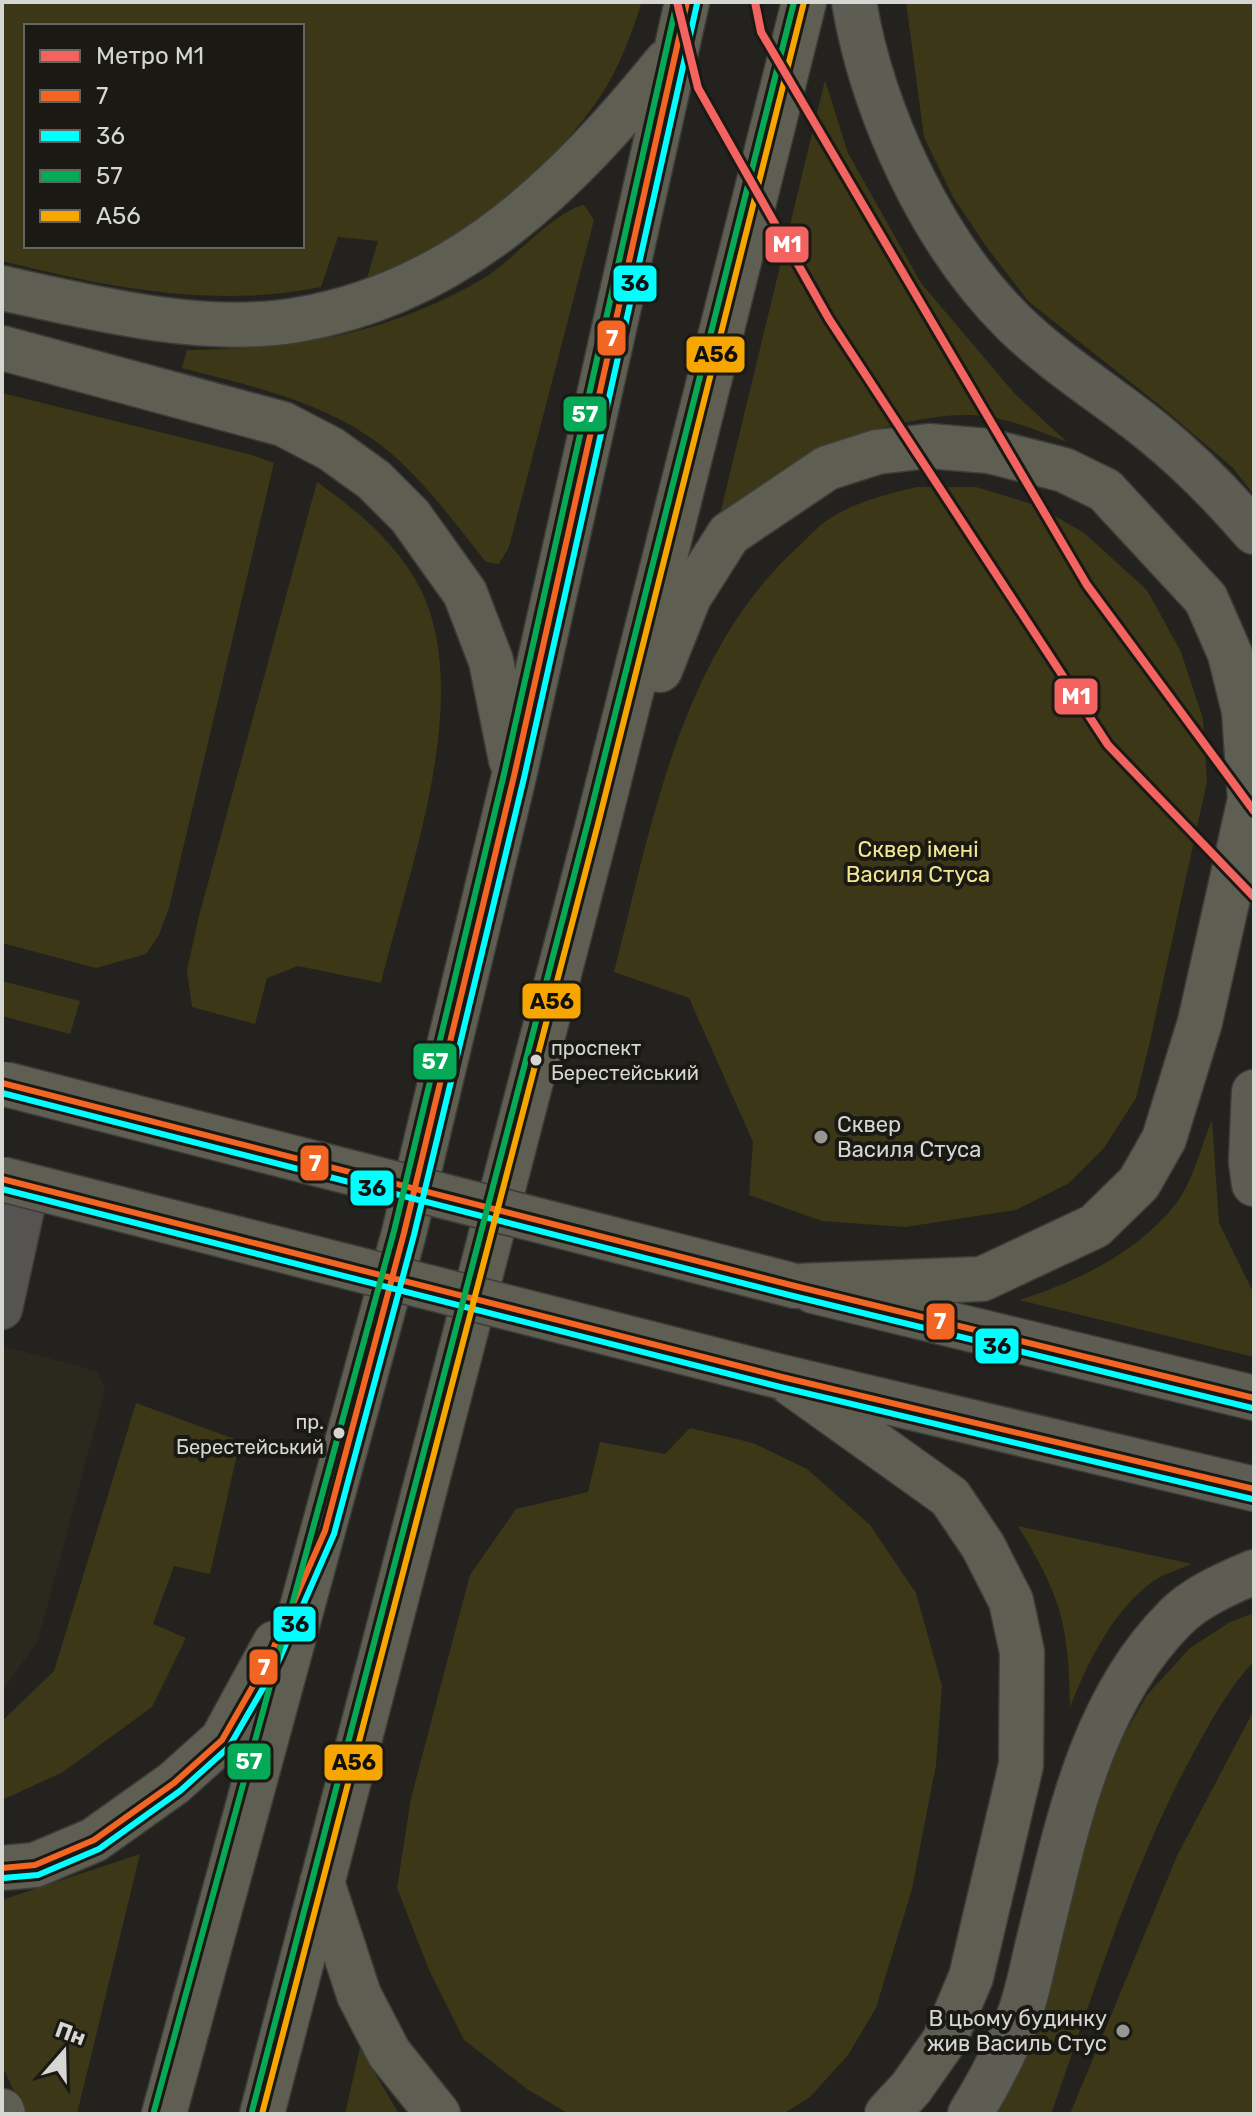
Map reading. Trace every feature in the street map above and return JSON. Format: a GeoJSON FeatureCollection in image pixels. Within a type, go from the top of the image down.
{"type":"FeatureCollection","features":[{"type":"Feature","properties":{"kind":"highway"},"geometry":{"type":"LineString","coordinates":[[164,2114],[404,1233],[514,776],[687,2]]}},
{"type":"Feature","properties":{"kind":"highway"},"geometry":{"type":"LineString","coordinates":[[262,2114],[599,820],[804,2]]}},
{"type":"Feature","properties":{"kind":"highway"},"geometry":{"type":"LineString","coordinates":[[2,288],[118,313],[238,323],[295,321],[356,306],[414,286],[470,254],[532,205],[621,117],[673,54]]}},
{"type":"Feature","properties":{"kind":"highway"},"geometry":{"type":"LineString","coordinates":[[2,348],[283,424],[331,449],[374,480],[410,516],[465,593],[491,661],[514,776]]}},
{"type":"Feature","properties":{"kind":"highway"},"geometry":{"type":"LineString","coordinates":[[3,1084],[795,1286],[982,1279],[1095,1226],[1139,1183],[1164,1139],[1200,1022],[1250,799],[1244,711],[1206,599],[1105,490],[1064,470],[989,451],[929,446],[877,452],[827,468],[729,534],[689,597],[599,820]]}},
{"type":"Feature","properties":{"kind":"highway"},"geometry":{"type":"LineString","coordinates":[[16,1183],[782,1377],[950,1497],[983,1546],[1011,1601],[1022,1652],[1021,1765],[971,1977],[944,2041],[911,2088],[887,2114]]}},
{"type":"Feature","properties":{"kind":"highway"},"geometry":{"type":"LineString","coordinates":[[2,1868],[35,1865],[94,1840],[174,1783],[222,1740],[269,1658],[325,1531]]}},
{"type":"Feature","properties":{"kind":"highway"},"geometry":{"type":"LineString","coordinates":[[322,1882],[359,1995],[389,2053],[438,2114]]}},
{"type":"Feature","properties":{"kind":"main road"},"geometry":{"type":"LineString","coordinates":[[854,2],[863,57],[887,115],[926,208],[963,265],[1015,325],[1154,433],[1209,481],[1254,532]]}},
{"type":"Feature","properties":{"kind":"main road"},"geometry":{"type":"LineString","coordinates":[[1254,1092],[1251,1162],[1254,1184]]}},
{"type":"Feature","properties":{"kind":"main road"},"geometry":{"type":"LineString","coordinates":[[795,1286],[1254,1398]]}},
{"type":"Feature","properties":{"kind":"main road"},"geometry":{"type":"LineString","coordinates":[[782,1377],[1254,1489]]}},
{"type":"Feature","properties":{"kind":"main road"},"geometry":{"type":"LineString","coordinates":[[970,2114],[1000,2064],[1022,2008],[1069,1821],[1086,1764],[1110,1711],[1140,1660],[1177,1616],[1224,1585],[1254,1572]]}},
{"type":"Feature","properties":{"kind":"lane"},"geometry":{"type":"LineString","coordinates":[[2,1309],[16,1183]]}},
{"type":"Feature","properties":{"kind":"shaded area"},"geometry":{"type":"Polygon","coordinates":[[[2,1346],[97,1371],[105,1390],[38,1641],[2,1691],[2,1346]]]}},
{"type":"Feature","properties":{"kind":"green space"},"geometry":{"type":"Polygon","coordinates":[[[2,2],[642,2],[607,86],[578,127],[553,155],[497,206],[466,228],[401,264],[367,278],[378,241],[338,237],[321,287],[240,296],[200,295],[81,279],[2,261],[2,2]]]}},
{"type":"Feature","properties":{"kind":"green space"},"geometry":{"type":"Polygon","coordinates":[[[906,2],[1254,2],[1254,495],[1233,468],[1028,301],[986,246],[953,197],[924,137],[906,2]]]}},
{"type":"Feature","properties":{"kind":"green space"},"geometry":{"type":"Polygon","coordinates":[[[825,80],[848,153],[921,283],[1015,394],[1067,442],[1009,421],[985,416],[952,415],[903,423],[851,438],[806,458],[760,492],[715,535],[825,80]]]}},
{"type":"Feature","properties":{"kind":"green space"},"geometry":{"type":"Polygon","coordinates":[[[584,205],[594,220],[509,547],[499,564],[486,562],[442,507],[394,456],[347,423],[294,400],[182,368],[187,350],[303,342],[374,326],[409,314],[481,280],[546,227],[572,209],[584,205]]]}},
{"type":"Feature","properties":{"kind":"green space"},"geometry":{"type":"Polygon","coordinates":[[[2,393],[274,463],[169,908],[159,935],[146,954],[96,968],[2,943],[2,393]]]}},
{"type":"Feature","properties":{"kind":"green space"},"geometry":{"type":"Polygon","coordinates":[[[317,482],[389,543],[421,590],[436,634],[441,682],[439,733],[419,839],[381,983],[298,966],[267,978],[255,1024],[192,1007],[187,970],[317,482]]]}},
{"type":"Feature","properties":{"kind":"green space","name":"Сквер імені Василя Стуса"},"geometry":{"type":"Polygon","coordinates":[[[917,487],[976,487],[1035,505],[1083,532],[1147,590],[1181,652],[1203,719],[1207,782],[1136,1098],[1104,1148],[1069,1183],[1016,1210],[905,1227],[822,1221],[749,1195],[753,1142],[689,998],[614,972],[642,857],[677,743],[699,688],[726,636],[759,588],[823,523],[863,502],[917,487]]]}},
{"type":"Feature","properties":{"kind":"green space"},"geometry":{"type":"Polygon","coordinates":[[[2,981],[80,1001],[70,1034],[2,1016],[2,981]]]}},
{"type":"Feature","properties":{"kind":"green space"},"geometry":{"type":"Polygon","coordinates":[[[1212,1120],[1219,1223],[1254,1294],[1254,1357],[1019,1300],[1083,1275],[1143,1238],[1175,1205],[1187,1186],[1212,1120]]]}},
{"type":"Feature","properties":{"kind":"green space"},"geometry":{"type":"Polygon","coordinates":[[[136,1403],[240,1441],[210,1574],[174,1566],[153,1624],[186,1638],[152,1707],[63,1772],[2,1800],[2,1721],[54,1671],[136,1403]]]}},
{"type":"Feature","properties":{"kind":"green space"},"geometry":{"type":"Polygon","coordinates":[[[690,1428],[753,1443],[807,1469],[870,1525],[916,1593],[942,1686],[936,1765],[912,1889],[876,2008],[848,2055],[810,2097],[783,2114],[569,2114],[527,2089],[464,2040],[430,1972],[397,1888],[411,1798],[470,1575],[516,1509],[588,1492],[600,1442],[665,1454],[690,1428]]]}},
{"type":"Feature","properties":{"kind":"green space"},"geometry":{"type":"Polygon","coordinates":[[[1018,1526],[1192,1564],[1156,1579],[1125,1608],[1093,1656],[1070,1707],[1068,1654],[1060,1612],[1044,1573],[1018,1526]]]}},
{"type":"Feature","properties":{"kind":"green space"},"geometry":{"type":"Polygon","coordinates":[[[1254,1613],[1254,1661],[1214,1716],[1152,1839],[1115,1930],[1051,2114],[997,2114],[1016,2080],[1049,1983],[1106,1766],[1147,1695],[1190,1648],[1230,1622],[1254,1613]]]}},
{"type":"Feature","properties":{"kind":"green space"},"geometry":{"type":"Polygon","coordinates":[[[1254,1710],[1254,2114],[1070,2114],[1177,1856],[1254,1710]]]}},
{"type":"Feature","properties":{"kind":"green space"},"geometry":{"type":"Polygon","coordinates":[[[140,1854],[77,2114],[25,2114],[2,2066],[2,1900],[140,1854]]]}},
{"type":"Feature","properties":{"kind":"green space"},"geometry":{"type":"Polygon","coordinates":[[[360,2048],[399,2114],[345,2114],[360,2048]]]}},
{"type":"Feature","properties":{"kind":"metro line","name":"M1"},"geometry":{"type":"LineString","coordinates":[[677,2],[698,88],[829,319],[1108,745],[1254,897]]}},
{"type":"Feature","properties":{"kind":"metro line","name":"M1"},"geometry":{"type":"LineString","coordinates":[[755,2],[761,32],[1087,585],[1254,811]]}},
{"type":"Feature","properties":{"kind":"transit line","name":"57"},"geometry":{"type":"LineString","coordinates":[[154,2111],[394,1231],[504,774],[677,2]]}},
{"type":"Feature","properties":{"kind":"transit line","name":"7"},"geometry":{"type":"LineString","coordinates":[[2,1868],[35,1865],[94,1840],[174,1783],[222,1740],[269,1658],[325,1531],[404,1233],[514,776],[687,2]]}},
{"type":"Feature","properties":{"kind":"transit line","name":"57"},"geometry":{"type":"LineString","coordinates":[[252,2111],[589,818],[794,2]]}},
{"type":"Feature","properties":{"kind":"transit line","name":"А56"},"geometry":{"type":"LineString","coordinates":[[262,2114],[599,820],[804,2]]}},
{"type":"Feature","properties":{"kind":"transit line","name":"36"},"geometry":{"type":"LineString","coordinates":[[3,1878],[38,1875],[99,1849],[180,1791],[229,1747],[278,1662],[334,1534],[414,1235],[524,778],[697,4]]}},
{"type":"Feature","properties":{"kind":"transit line","name":"7"},"geometry":{"type":"LineString","coordinates":[[2,1083],[795,1286],[1254,1398]]}},
{"type":"Feature","properties":{"kind":"transit line","name":"36"},"geometry":{"type":"LineString","coordinates":[[2,1093],[793,1296],[1252,1408]]}},
{"type":"Feature","properties":{"kind":"transit line","name":"7"},"geometry":{"type":"LineString","coordinates":[[2,1179],[782,1377],[1254,1489]]}},
{"type":"Feature","properties":{"kind":"transit line","name":"36"},"geometry":{"type":"LineString","coordinates":[[2,1189],[780,1387],[1252,1499]]}},
{"type":"Feature","properties":{"kind":"place","name":"проспект Берестейський"},"geometry":{"type":"Point","coordinates":[536,1060]}},
{"type":"Feature","properties":{"kind":"place","name":"Сквер Василя Стуса"},"geometry":{"type":"Point","coordinates":[821,1137]}},
{"type":"Feature","properties":{"kind":"place","name":"пр. Берестейський"},"geometry":{"type":"Point","coordinates":[339,1433]}},
{"type":"Feature","properties":{"kind":"place","name":"В цьому будинку жив Василь Стус"},"geometry":{"type":"Point","coordinates":[1123,2031]}}]}
